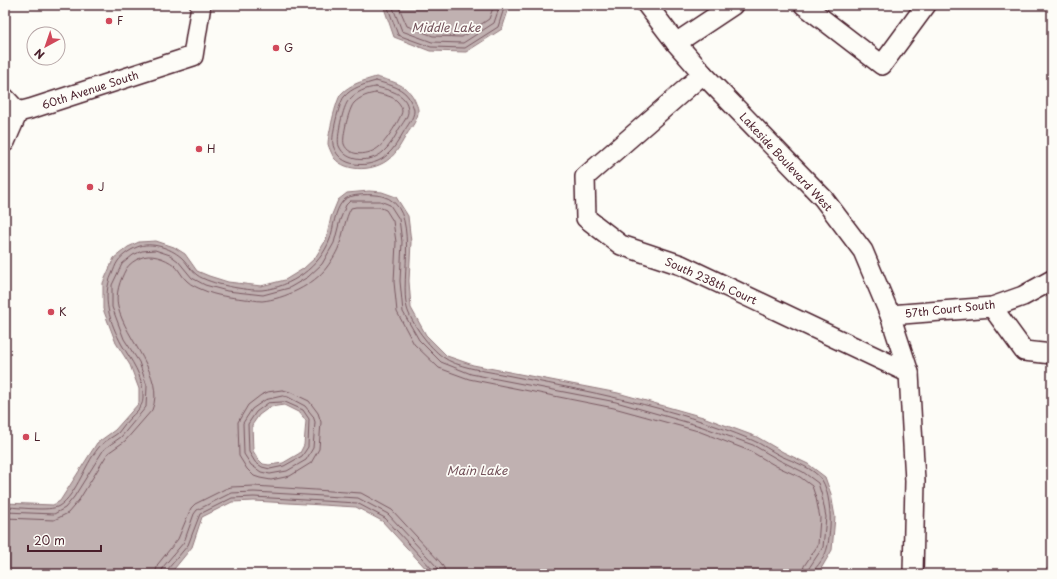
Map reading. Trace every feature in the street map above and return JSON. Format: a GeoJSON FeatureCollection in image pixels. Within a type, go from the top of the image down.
{"type":"FeatureCollection","features":[{"type":"Feature","properties":{"kind":"street","name":"60th Avenue South"},"geometry":{"type":"LineString","coordinates":[[18,112],[30,110],[194,56],[201,5]]}},
{"type":"Feature","properties":{"kind":"street","name":"Lakeside Boulevard West"},"geometry":{"type":"LineString","coordinates":[[647,5],[676,43],[703,74],[823,198],[863,251],[890,315],[909,374],[916,481],[913,574]]}},
{"type":"Feature","properties":{"kind":"street"},"geometry":{"type":"LineString","coordinates":[[676,43],[733,5]]}},
{"type":"Feature","properties":{"kind":"street"},"geometry":{"type":"LineString","coordinates":[[804,5],[882,65],[926,5]]}},
{"type":"Feature","properties":{"kind":"street","name":"South 238th Court"},"geometry":{"type":"LineString","coordinates":[[703,74],[585,177],[586,218],[621,245],[681,265],[909,374]]}},
{"type":"Feature","properties":{"kind":"street"},"geometry":{"type":"LineString","coordinates":[[5,98],[18,112],[5,142]]}},
{"type":"Feature","properties":{"kind":"street","name":"57th Court South"},"geometry":{"type":"LineString","coordinates":[[890,315],[992,307],[1023,296],[1052,280]]}},
{"type":"Feature","properties":{"kind":"street"},"geometry":{"type":"LineString","coordinates":[[992,307],[1024,351],[1052,354]]}},
{"type":"Feature","properties":{"kind":"water","name":"Middle Lake"},"geometry":{"type":"Polygon","coordinates":[[[383,5],[510,5],[502,29],[466,52],[430,51],[394,37],[383,5]]]}},
{"type":"Feature","properties":{"kind":"water"},"geometry":{"type":"Polygon","coordinates":[[[376,77],[404,87],[412,95],[415,101],[418,110],[417,116],[399,147],[389,159],[369,168],[361,169],[346,166],[334,158],[328,144],[337,103],[341,94],[348,88],[357,83],[376,77]]]}},
{"type":"Feature","properties":{"kind":"water","name":"Main Lake"},"geometry":{"type":"Polygon","coordinates":[[[369,191],[382,192],[396,197],[408,216],[411,242],[409,281],[411,308],[426,335],[447,356],[473,365],[618,393],[703,417],[757,437],[808,464],[825,477],[831,494],[835,517],[832,550],[822,567],[816,574],[431,574],[382,521],[356,507],[254,501],[232,502],[202,517],[192,547],[170,574],[5,574],[5,503],[53,505],[60,501],[97,443],[115,430],[139,403],[139,389],[130,365],[116,343],[103,309],[103,283],[114,258],[128,247],[139,242],[156,241],[174,247],[185,254],[197,271],[228,282],[261,286],[285,280],[303,269],[315,258],[326,240],[331,217],[338,200],[347,193],[369,191]],[[284,405],[270,407],[259,415],[252,425],[253,451],[263,464],[269,465],[283,463],[300,453],[304,445],[306,421],[300,413],[284,405]]]}},
{"type":"Feature","properties":{"kind":"place","name":"F"},"geometry":{"type":"Point","coordinates":[109,21]}},
{"type":"Feature","properties":{"kind":"place","name":"G"},"geometry":{"type":"Point","coordinates":[276,48]}},
{"type":"Feature","properties":{"kind":"place","name":"H"},"geometry":{"type":"Point","coordinates":[199,149]}},
{"type":"Feature","properties":{"kind":"place","name":"J"},"geometry":{"type":"Point","coordinates":[90,187]}},
{"type":"Feature","properties":{"kind":"place","name":"K"},"geometry":{"type":"Point","coordinates":[51,312]}},
{"type":"Feature","properties":{"kind":"place","name":"L"},"geometry":{"type":"Point","coordinates":[26,437]}}]}
